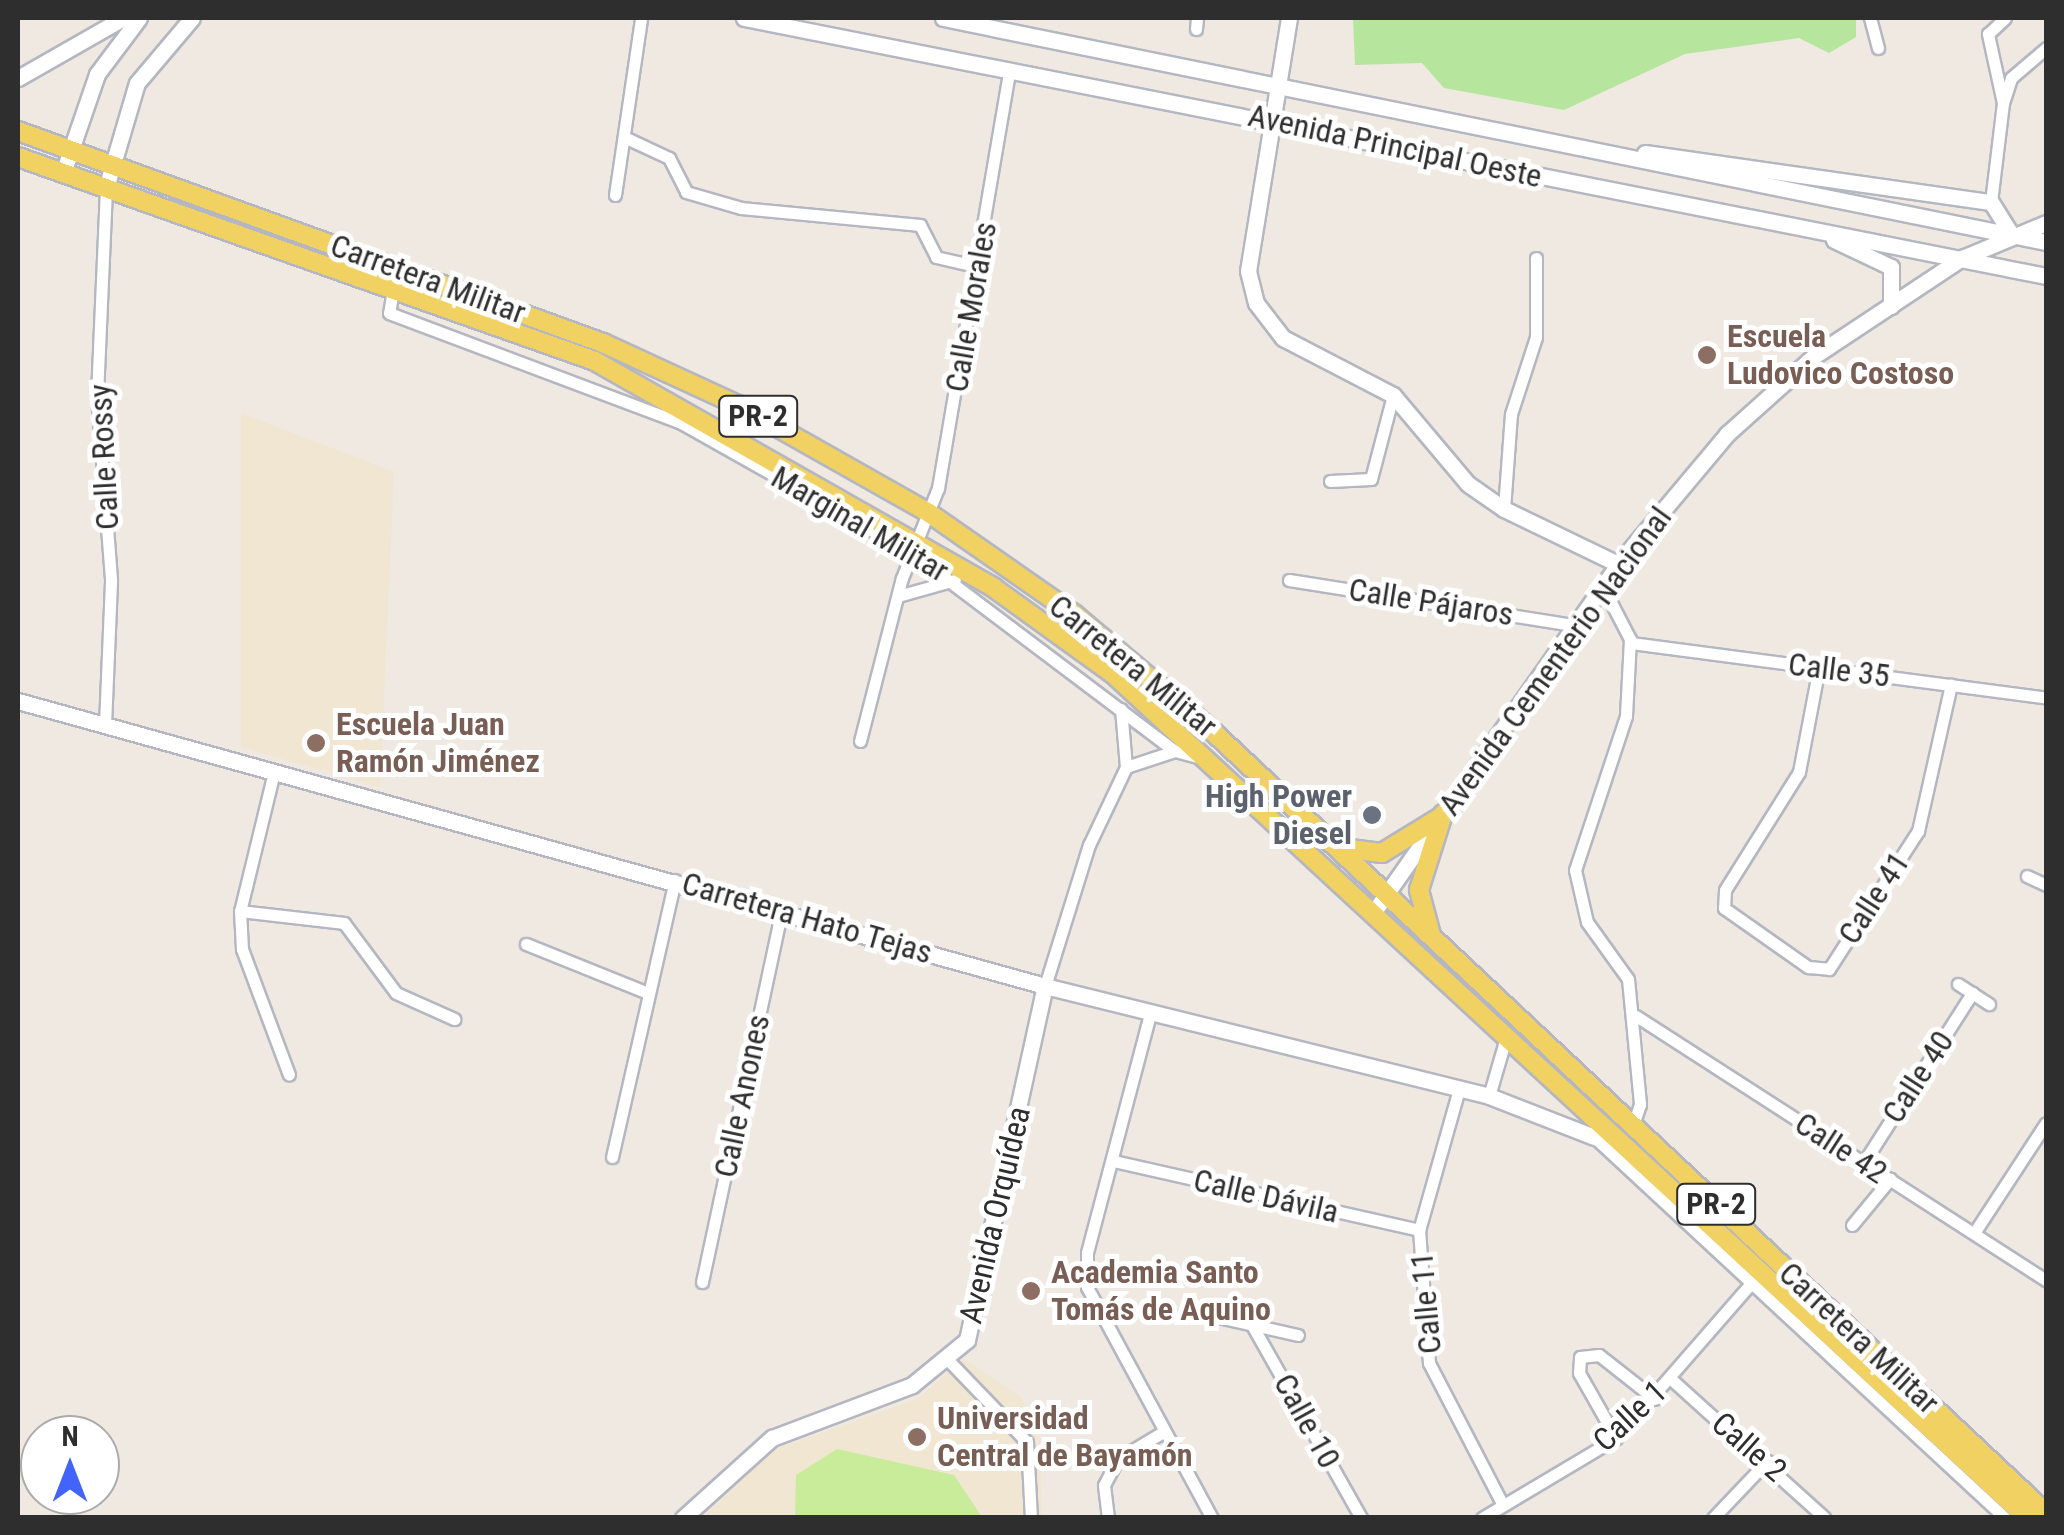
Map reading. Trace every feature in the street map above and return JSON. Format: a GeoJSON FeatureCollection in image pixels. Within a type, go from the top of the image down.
{"type":"FeatureCollection","features":[{"type":"Feature","properties":{"kind":"main road","name":"Carretera Militar"},"geometry":{"type":"LineString","coordinates":[[18,131],[602,343],[740,406],[928,513],[1130,658],[2046,1512]]}},
{"type":"Feature","properties":{"kind":"main road","name":"Carretera Militar"},"geometry":{"type":"LineString","coordinates":[[18,157],[393,289],[663,392],[1112,672],[2026,1518]]}},
{"type":"Feature","properties":{"kind":"main road"},"geometry":{"type":"LineString","coordinates":[[1335,846],[1382,853],[1443,814]]}},
{"type":"Feature","properties":{"kind":"main road"},"geometry":{"type":"LineString","coordinates":[[1438,948],[1418,890],[1443,814]]}},
{"type":"Feature","properties":{"kind":"street"},"geometry":{"type":"LineString","coordinates":[[18,78],[123,18]]}},
{"type":"Feature","properties":{"kind":"street"},"geometry":{"type":"LineString","coordinates":[[63,173],[98,74],[139,18]]}},
{"type":"Feature","properties":{"kind":"street"},"geometry":{"type":"LineString","coordinates":[[106,188],[137,84],[192,18]]}},
{"type":"Feature","properties":{"kind":"street"},"geometry":{"type":"LineString","coordinates":[[615,196],[640,18]]}},
{"type":"Feature","properties":{"kind":"street","name":"Avenida Principal Oeste"},"geometry":{"type":"LineString","coordinates":[[744,18],[2046,276]]}},
{"type":"Feature","properties":{"kind":"street","name":"Avenida Principal Oeste"},"geometry":{"type":"LineString","coordinates":[[942,18],[1018,24],[1278,85],[2046,242]]}},
{"type":"Feature","properties":{"kind":"street"},"geometry":{"type":"LineString","coordinates":[[1290,18],[1248,270],[1256,303],[1283,338],[1393,395],[1468,484],[1504,510],[1618,564]]}},
{"type":"Feature","properties":{"kind":"street"},"geometry":{"type":"LineString","coordinates":[[1870,18],[1878,48]]}},
{"type":"Feature","properties":{"kind":"street"},"geometry":{"type":"LineString","coordinates":[[2003,103],[1988,34],[2004,18]]}},
{"type":"Feature","properties":{"kind":"street"},"geometry":{"type":"LineString","coordinates":[[2012,235],[1990,202],[2003,103],[2011,78],[2046,48]]}},
{"type":"Feature","properties":{"kind":"street","name":"Calle Morales"},"geometry":{"type":"LineString","coordinates":[[860,740],[898,596],[928,513],[979,267],[1010,71]]}},
{"type":"Feature","properties":{"kind":"street"},"geometry":{"type":"LineString","coordinates":[[624,137],[669,158],[686,192],[741,208],[920,225],[936,257],[979,267]]}},
{"type":"Feature","properties":{"kind":"street"},"geometry":{"type":"LineString","coordinates":[[1614,153],[1722,159],[1920,198],[1990,202]]}},
{"type":"Feature","properties":{"kind":"street","name":"Calle Rossy"},"geometry":{"type":"LineString","coordinates":[[105,725],[111,578],[98,395],[106,188]]}},
{"type":"Feature","properties":{"kind":"street","name":"Avenida Cementerio Nacional"},"geometry":{"type":"LineString","coordinates":[[1373,914],[1602,585],[1727,434],[1814,356],[1962,258],[2046,223]]}},
{"type":"Feature","properties":{"kind":"street"},"geometry":{"type":"LineString","coordinates":[[1798,225],[1885,261],[1895,274],[1892,306]]}},
{"type":"Feature","properties":{"kind":"street"},"geometry":{"type":"LineString","coordinates":[[1504,510],[1508,432],[1536,336],[1536,258]]}},
{"type":"Feature","properties":{"kind":"street"},"geometry":{"type":"LineString","coordinates":[[1330,481],[1371,479],[1393,395]]}},
{"type":"Feature","properties":{"kind":"street","name":"Marginal Militar"},"geometry":{"type":"LineString","coordinates":[[915,546],[1175,751],[1206,758]]}},
{"type":"Feature","properties":{"kind":"street"},"geometry":{"type":"LineString","coordinates":[[898,596],[956,580]]}},
{"type":"Feature","properties":{"kind":"street","name":"Calle Pájaros"},"geometry":{"type":"LineString","coordinates":[[1289,580],[1574,625]]}},
{"type":"Feature","properties":{"kind":"street"},"geometry":{"type":"LineString","coordinates":[[1602,585],[1630,644],[1626,716],[1574,870],[1587,922],[1628,979],[1636,1016],[1633,1126]]}},
{"type":"Feature","properties":{"kind":"street","name":"Calle 35"},"geometry":{"type":"LineString","coordinates":[[1630,644],[2046,698]]}},
{"type":"Feature","properties":{"kind":"street","name":"Calle 41"},"geometry":{"type":"LineString","coordinates":[[1820,667],[1799,772],[1726,890],[1724,908],[1808,966],[1829,968],[1918,832],[1950,685]]}},
{"type":"Feature","properties":{"kind":"street","name":"Carretera Hato Tejas"},"geometry":{"type":"LineString","coordinates":[[18,701],[1045,986],[1488,1096],[1594,1137]]}},
{"type":"Feature","properties":{"kind":"street"},"geometry":{"type":"LineString","coordinates":[[1121,709],[1126,767],[1175,751]]}},
{"type":"Feature","properties":{"kind":"street","name":"Avenida Orquídea"},"geometry":{"type":"LineString","coordinates":[[683,1518],[772,1438],[912,1385],[949,1361],[980,1299],[1045,986],[1090,845],[1126,767]]}},
{"type":"Feature","properties":{"kind":"street"},"geometry":{"type":"LineString","coordinates":[[274,772],[240,911],[242,949],[289,1075]]}},
{"type":"Feature","properties":{"kind":"street"},"geometry":{"type":"LineString","coordinates":[[2027,876],[2046,882]]}},
{"type":"Feature","properties":{"kind":"street"},"geometry":{"type":"LineString","coordinates":[[612,1157],[674,880]]}},
{"type":"Feature","properties":{"kind":"street","name":"Calle Anones"},"geometry":{"type":"LineString","coordinates":[[702,1282],[782,910]]}},
{"type":"Feature","properties":{"kind":"street"},"geometry":{"type":"LineString","coordinates":[[240,911],[344,923],[396,993],[454,1019]]}},
{"type":"Feature","properties":{"kind":"street"},"geometry":{"type":"LineString","coordinates":[[526,944],[648,993]]}},
{"type":"Feature","properties":{"kind":"street"},"geometry":{"type":"LineString","coordinates":[[1958,984],[1989,1004]]}},
{"type":"Feature","properties":{"kind":"street","name":"Calle 40"},"geometry":{"type":"LineString","coordinates":[[1864,1162],[1972,993]]}},
{"type":"Feature","properties":{"kind":"street"},"geometry":{"type":"LineString","coordinates":[[1150,1014],[1087,1253],[1087,1287],[1212,1518]]}},
{"type":"Feature","properties":{"kind":"street","name":"Calle 42"},"geometry":{"type":"LineString","coordinates":[[1636,1016],[2046,1280]]}},
{"type":"Feature","properties":{"kind":"street"},"geometry":{"type":"LineString","coordinates":[[1488,1096],[1506,1038]]}},
{"type":"Feature","properties":{"kind":"street","name":"Calle 11"},"geometry":{"type":"LineString","coordinates":[[1459,1089],[1419,1230],[1429,1363],[1503,1505]]}},
{"type":"Feature","properties":{"kind":"street"},"geometry":{"type":"LineString","coordinates":[[1974,1233],[2046,1123]]}},
{"type":"Feature","properties":{"kind":"street"},"geometry":{"type":"LineString","coordinates":[[1594,1137],[2005,1518]]}},
{"type":"Feature","properties":{"kind":"street","name":"Calle Dávila"},"geometry":{"type":"LineString","coordinates":[[1114,1161],[1419,1230]]}},
{"type":"Feature","properties":{"kind":"street"},"geometry":{"type":"LineString","coordinates":[[1852,1226],[1890,1179]]}},
{"type":"Feature","properties":{"kind":"street","name":"Calle 1"},"geometry":{"type":"LineString","coordinates":[[1482,1518],[1616,1438],[1654,1399],[1752,1282]]}},
{"type":"Feature","properties":{"kind":"street"},"geometry":{"type":"LineString","coordinates":[[1209,1315],[1298,1335]]}},
{"type":"Feature","properties":{"kind":"street","name":"Calle 10"},"geometry":{"type":"LineString","coordinates":[[1252,1324],[1361,1518]]}},
{"type":"Feature","properties":{"kind":"street"},"geometry":{"type":"LineString","coordinates":[[1616,1438],[1580,1373],[1580,1357],[1599,1355],[1654,1399]]}},
{"type":"Feature","properties":{"kind":"street"},"geometry":{"type":"LineString","coordinates":[[949,1361],[1028,1442],[1030,1518]]}},
{"type":"Feature","properties":{"kind":"street","name":"Calle 2"},"geometry":{"type":"LineString","coordinates":[[1670,1379],[1767,1461],[1825,1518]]}},
{"type":"Feature","properties":{"kind":"street"},"geometry":{"type":"LineString","coordinates":[[1108,1518],[1104,1486],[1118,1459],[1163,1432]]}},
{"type":"Feature","properties":{"kind":"street"},"geometry":{"type":"LineString","coordinates":[[1713,1518],[1767,1461]]}},
{"type":"Feature","properties":{"kind":"shaded area"},"geometry":{"type":"Polygon","coordinates":[[[241,413],[394,472],[380,787],[241,747],[241,413]]]}},
{"type":"Feature","properties":{"kind":"shaded area","name":"Universidad Central de Bayamón"},"geometry":{"type":"Polygon","coordinates":[[[964,1359],[1021,1397],[1040,1441],[1042,1517],[702,1518],[774,1450],[917,1399],[964,1359]]]}},
{"type":"Feature","properties":{"kind":"green space"},"geometry":{"type":"Polygon","coordinates":[[[1353,18],[1856,18],[1856,37],[1829,53],[1799,38],[1685,54],[1564,110],[1444,88],[1422,63],[1355,65],[1353,18]]]}},
{"type":"Feature","properties":{"kind":"green space"},"geometry":{"type":"Polygon","coordinates":[[[837,1449],[954,1475],[982,1517],[795,1517],[796,1475],[837,1449]]]}},
{"type":"Feature","properties":{"kind":"place","name":"Escuela Ludovico Costoso"},"geometry":{"type":"Point","coordinates":[1707,355]}},
{"type":"Feature","properties":{"kind":"place","name":"Escuela Juan Ramón Jiménez"},"geometry":{"type":"Point","coordinates":[316,743]}},
{"type":"Feature","properties":{"kind":"place","name":"High Power Diesel"},"geometry":{"type":"Point","coordinates":[1372,815]}},
{"type":"Feature","properties":{"kind":"place","name":"Academia Santo Tomás de Aquino"},"geometry":{"type":"Point","coordinates":[1031,1291]}},
{"type":"Feature","properties":{"kind":"place","name":"Universidad Central de Bayamón"},"geometry":{"type":"Point","coordinates":[917,1437]}}]}
